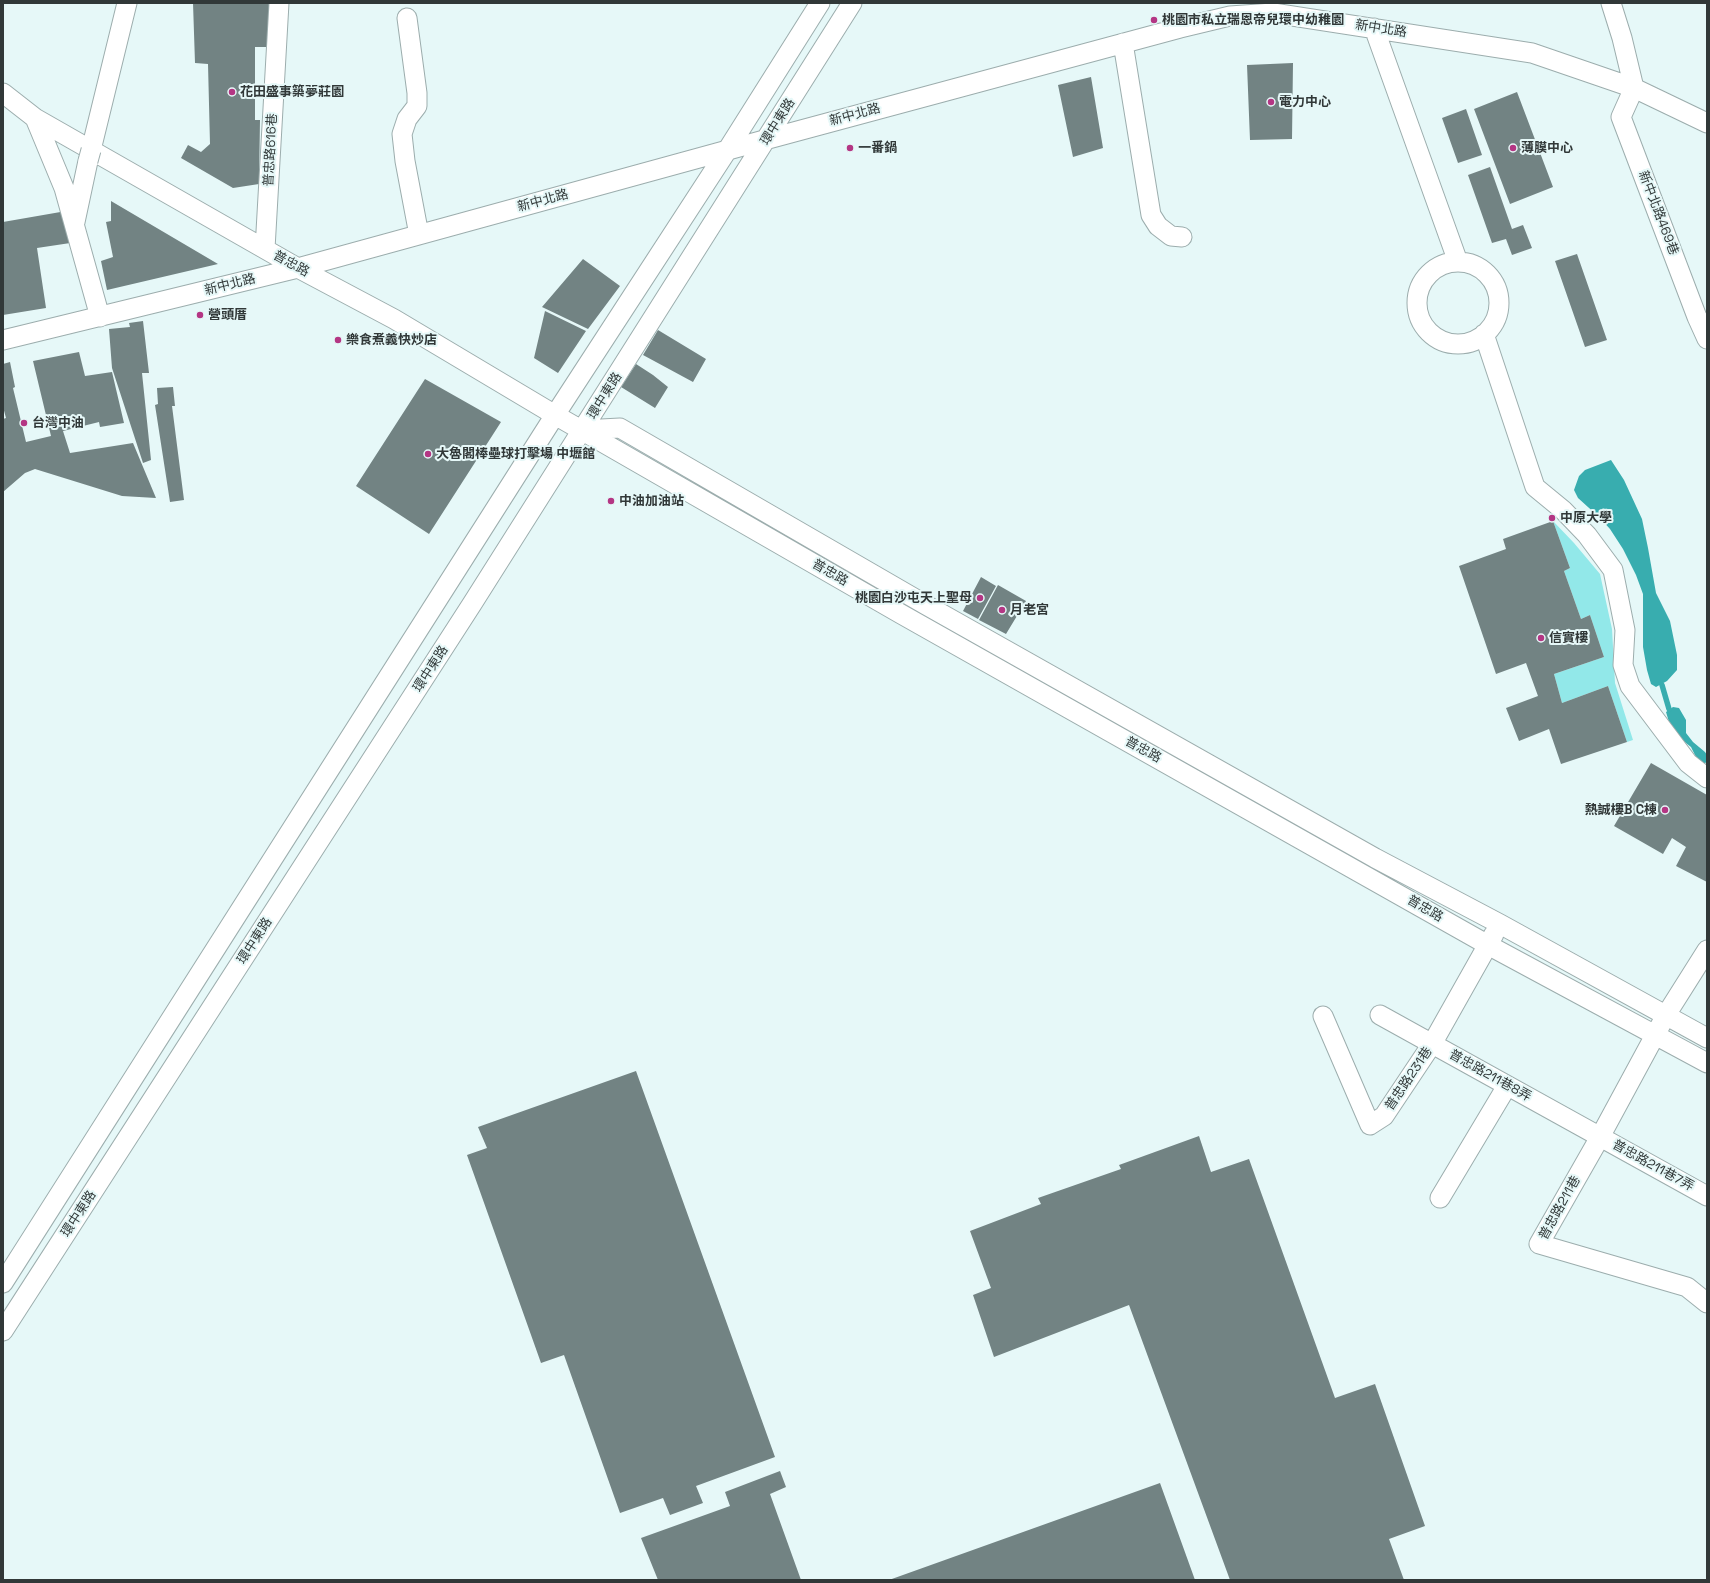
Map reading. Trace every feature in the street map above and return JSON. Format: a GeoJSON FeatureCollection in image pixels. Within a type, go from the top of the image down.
{"type":"FeatureCollection","features":[{"type":"Feature","properties":{"kind":"street"},"geometry":{"type":"LineString","coordinates":[[74,225],[127,3]]}},
{"type":"Feature","properties":{"kind":"street","name":"普忠路616巷"},"geometry":{"type":"LineString","coordinates":[[265,249],[279,3]]}},
{"type":"Feature","properties":{"kind":"street","name":"環中東路"},"geometry":{"type":"LineString","coordinates":[[3,1283],[555,415],[728,149],[820,3]]}},
{"type":"Feature","properties":{"kind":"street","name":"環中東路"},"geometry":{"type":"LineString","coordinates":[[3,1332],[468,611],[768,139],[852,3]]}},
{"type":"Feature","properties":{"kind":"street"},"geometry":{"type":"LineString","coordinates":[[1611,3],[1622,38],[1634,88]]}},
{"type":"Feature","properties":{"kind":"street","name":"新中北路"},"geometry":{"type":"LineString","coordinates":[[3,340],[298,268],[728,149],[1123,43],[1230,16],[1273,13],[1532,53],[1634,88],[1707,123]]}},
{"type":"Feature","properties":{"kind":"street"},"geometry":{"type":"LineString","coordinates":[[407,18],[417,93],[417,106],[407,119],[402,134],[405,161],[419,235]]}},
{"type":"Feature","properties":{"kind":"street"},"geometry":{"type":"LineString","coordinates":[[1374,28],[1458,262]]}},
{"type":"Feature","properties":{"kind":"street"},"geometry":{"type":"LineString","coordinates":[[1123,43],[1151,215],[1158,226],[1171,236],[1182,237]]}},
{"type":"Feature","properties":{"kind":"street","name":"新中北路469巷"},"geometry":{"type":"LineString","coordinates":[[1634,88],[1621,116],[1694,310],[1707,339]]}},
{"type":"Feature","properties":{"kind":"street","name":"普忠路"},"geometry":{"type":"LineString","coordinates":[[3,93],[35,118],[298,268],[394,319],[555,415],[901,614],[1488,945],[1656,1034],[1707,1063]]}},
{"type":"Feature","properties":{"kind":"street"},"geometry":{"type":"LineString","coordinates":[[35,118],[64,188],[100,317]]}},
{"type":"Feature","properties":{"kind":"street"},"geometry":{"type":"LineString","coordinates":[[1458,262],[1472,264],[1484,270],[1493,280],[1499,293],[1499,307],[1495,320],[1484,334],[1476,339],[1463,343],[1449,342],[1436,337],[1427,329],[1420,317],[1417,304],[1419,291],[1424,280],[1434,270],[1445,264],[1458,262]]}},
{"type":"Feature","properties":{"kind":"street"},"geometry":{"type":"LineString","coordinates":[[1484,334],[1535,487],[1563,510],[1587,535],[1614,570],[1625,630],[1623,665],[1630,686],[1688,763],[1707,778]]}},
{"type":"Feature","properties":{"kind":"street","name":"普忠路"},"geometry":{"type":"LineString","coordinates":[[583,430],[620,428],[946,617],[1375,858],[1500,924],[1707,1038]]}},
{"type":"Feature","properties":{"kind":"street","name":"普忠路231巷"},"geometry":{"type":"LineString","coordinates":[[1323,1016],[1370,1125],[1384,1116],[1432,1044],[1500,924]]}},
{"type":"Feature","properties":{"kind":"street","name":"普忠路211巷"},"geometry":{"type":"LineString","coordinates":[[1707,950],[1666,1015],[1600,1137],[1539,1244],[1687,1287],[1707,1303]]}},
{"type":"Feature","properties":{"kind":"street","name":"普忠路211巷8弄"},"geometry":{"type":"LineString","coordinates":[[1380,1015],[1600,1137]]}},
{"type":"Feature","properties":{"kind":"street"},"geometry":{"type":"LineString","coordinates":[[1440,1198],[1508,1086]]}},
{"type":"Feature","properties":{"kind":"street","name":"普忠路211巷7弄"},"geometry":{"type":"LineString","coordinates":[[1600,1137],[1707,1196]]}},
{"type":"Feature","properties":{"kind":"shaded area"},"geometry":{"type":"Polygon","coordinates":[[[1611,460],[1624,480],[1642,519],[1656,593],[1670,621],[1677,655],[1677,670],[1667,681],[1656,687],[1651,684],[1647,670],[1643,647],[1643,594],[1636,575],[1623,549],[1610,529],[1578,498],[1574,490],[1579,476],[1585,470],[1611,460]]]}},
{"type":"Feature","properties":{"kind":"shaded area"},"geometry":{"type":"Polygon","coordinates":[[[1553,521],[1600,574],[1612,629],[1615,683],[1633,740],[1627,742],[1608,686],[1562,703],[1554,674],[1604,657],[1590,615],[1581,619],[1564,571],[1570,568],[1553,521]]]}},
{"type":"Feature","properties":{"kind":"shaded area"},"geometry":{"type":"Polygon","coordinates":[[[1673,707],[1679,708],[1686,720],[1686,733],[1693,742],[1705,752],[1707,755],[1707,762],[1703,764],[1697,759],[1691,747],[1677,736],[1669,722],[1666,712],[1673,707]]]}},
{"type":"Feature","properties":{"kind":"building","name":"花田盛事築夢莊園"},"geometry":{"type":"Polygon","coordinates":[[[193,3],[271,3],[268,47],[255,47],[255,120],[260,120],[259,184],[233,188],[181,158],[188,145],[201,152],[210,144],[208,64],[195,63],[193,3]]]}},
{"type":"Feature","properties":{"kind":"building","name":"電力中心"},"geometry":{"type":"Polygon","coordinates":[[[1293,63],[1292,139],[1250,140],[1247,65],[1293,63]]]}},
{"type":"Feature","properties":{"kind":"building"},"geometry":{"type":"Polygon","coordinates":[[[1091,77],[1103,148],[1073,157],[1058,85],[1091,77]]]}},
{"type":"Feature","properties":{"kind":"building","name":"薄膜中心"},"geometry":{"type":"Polygon","coordinates":[[[1517,92],[1553,187],[1510,204],[1474,109],[1517,92]]]}},
{"type":"Feature","properties":{"kind":"building"},"geometry":{"type":"Polygon","coordinates":[[[1466,109],[1482,155],[1458,163],[1442,118],[1466,109]]]}},
{"type":"Feature","properties":{"kind":"building","name":"薄膜中心"},"geometry":{"type":"Polygon","coordinates":[[[1490,167],[1512,229],[1523,225],[1532,248],[1512,255],[1506,239],[1492,243],[1468,175],[1490,167]]]}},
{"type":"Feature","properties":{"kind":"building"},"geometry":{"type":"Polygon","coordinates":[[[111,201],[218,264],[107,290],[101,261],[113,257],[106,222],[111,221],[111,201]]]}},
{"type":"Feature","properties":{"kind":"building"},"geometry":{"type":"Polygon","coordinates":[[[72,210],[77,242],[37,248],[46,308],[3,315],[3,222],[72,210]]]}},
{"type":"Feature","properties":{"kind":"building"},"geometry":{"type":"Polygon","coordinates":[[[1577,254],[1607,340],[1585,347],[1555,261],[1577,254]]]}},
{"type":"Feature","properties":{"kind":"building"},"geometry":{"type":"Polygon","coordinates":[[[583,259],[620,286],[588,329],[542,307],[583,259]]]}},
{"type":"Feature","properties":{"kind":"building"},"geometry":{"type":"Polygon","coordinates":[[[545,311],[586,331],[558,373],[534,358],[545,311]]]}},
{"type":"Feature","properties":{"kind":"building"},"geometry":{"type":"Polygon","coordinates":[[[143,321],[149,373],[142,373],[151,460],[143,463],[112,368],[109,329],[130,327],[129,323],[143,321]]]}},
{"type":"Feature","properties":{"kind":"building"},"geometry":{"type":"Polygon","coordinates":[[[658,330],[706,359],[693,382],[643,355],[658,330]]]}},
{"type":"Feature","properties":{"kind":"building"},"geometry":{"type":"Polygon","coordinates":[[[79,352],[85,376],[112,372],[124,423],[100,427],[99,422],[63,431],[70,453],[133,443],[156,498],[122,496],[35,469],[25,473],[3,492],[3,419],[6,418],[3,407],[3,364],[10,362],[15,387],[13,388],[26,442],[51,436],[33,361],[79,352]]]}},
{"type":"Feature","properties":{"kind":"building"},"geometry":{"type":"Polygon","coordinates":[[[636,364],[668,387],[655,408],[621,387],[636,364]]]}},
{"type":"Feature","properties":{"kind":"building","name":"大魯閣棒壘球打擊場 中壢館"},"geometry":{"type":"Polygon","coordinates":[[[425,379],[501,422],[429,534],[356,486],[425,379]]]}},
{"type":"Feature","properties":{"kind":"building"},"geometry":{"type":"Polygon","coordinates":[[[173,387],[175,406],[172,406],[184,500],[170,502],[155,405],[158,404],[157,388],[173,387]]]}},
{"type":"Feature","properties":{"kind":"building","name":"信實樓"},"geometry":{"type":"Polygon","coordinates":[[[1553,521],[1570,568],[1564,571],[1581,619],[1590,615],[1604,657],[1554,674],[1562,703],[1608,686],[1627,742],[1561,764],[1549,729],[1519,741],[1506,708],[1538,696],[1526,663],[1496,674],[1459,566],[1506,549],[1503,539],[1553,521]]]}},
{"type":"Feature","properties":{"kind":"building","name":"桃園白沙屯天上聖母"},"geometry":{"type":"Polygon","coordinates":[[[981,577],[996,586],[978,619],[963,611],[981,577]]]}},
{"type":"Feature","properties":{"kind":"building","name":"月老宮"},"geometry":{"type":"Polygon","coordinates":[[[998,585],[1026,601],[1006,634],[979,620],[998,585]]]}},
{"type":"Feature","properties":{"kind":"building","name":"熱誠樓B C棟"},"geometry":{"type":"Polygon","coordinates":[[[1651,763],[1707,795],[1707,882],[1676,866],[1686,847],[1672,838],[1663,854],[1614,826],[1651,763]]]}},
{"type":"Feature","properties":{"kind":"building"},"geometry":{"type":"Polygon","coordinates":[[[636,1071],[775,1457],[696,1486],[703,1503],[670,1515],[663,1498],[620,1513],[564,1355],[541,1363],[467,1155],[487,1148],[478,1127],[636,1071]]]}},
{"type":"Feature","properties":{"kind":"building"},"geometry":{"type":"Polygon","coordinates":[[[1199,1136],[1211,1172],[1249,1159],[1335,1398],[1375,1384],[1425,1526],[1389,1539],[1404,1580],[1230,1580],[1129,1305],[994,1357],[973,1295],[991,1288],[970,1231],[1041,1204],[1038,1198],[1121,1169],[1119,1165],[1199,1136]]]}},
{"type":"Feature","properties":{"kind":"building"},"geometry":{"type":"Polygon","coordinates":[[[780,1471],[786,1487],[770,1494],[801,1580],[658,1580],[641,1538],[730,1506],[725,1492],[780,1471]]]}},
{"type":"Feature","properties":{"kind":"building"},"geometry":{"type":"Polygon","coordinates":[[[1160,1483],[1195,1580],[889,1580],[1160,1483]]]}},
{"type":"Feature","properties":{"kind":"waterway"},"geometry":{"type":"LineString","coordinates":[[1662,685],[1669,709]]}},
{"type":"Feature","properties":{"kind":"place","name":"桃園市私立瑞恩帝兒環中幼稚園"},"geometry":{"type":"Point","coordinates":[1154,20]}},
{"type":"Feature","properties":{"kind":"place","name":"花田盛事築夢莊園"},"geometry":{"type":"Point","coordinates":[232,92]}},
{"type":"Feature","properties":{"kind":"place","name":"電力中心"},"geometry":{"type":"Point","coordinates":[1271,102]}},
{"type":"Feature","properties":{"kind":"place","name":"一番鍋"},"geometry":{"type":"Point","coordinates":[850,148]}},
{"type":"Feature","properties":{"kind":"place","name":"薄膜中心"},"geometry":{"type":"Point","coordinates":[1513,148]}},
{"type":"Feature","properties":{"kind":"place","name":"營頭厝"},"geometry":{"type":"Point","coordinates":[200,315]}},
{"type":"Feature","properties":{"kind":"place","name":"樂食煮義快炒店"},"geometry":{"type":"Point","coordinates":[338,340]}},
{"type":"Feature","properties":{"kind":"place","name":"台灣中油"},"geometry":{"type":"Point","coordinates":[24,423]}},
{"type":"Feature","properties":{"kind":"place","name":"大魯閣棒壘球打擊場 中壢館"},"geometry":{"type":"Point","coordinates":[428,454]}},
{"type":"Feature","properties":{"kind":"place","name":"中油加油站"},"geometry":{"type":"Point","coordinates":[611,501]}},
{"type":"Feature","properties":{"kind":"place","name":"中原大學"},"geometry":{"type":"Point","coordinates":[1552,518]}},
{"type":"Feature","properties":{"kind":"place","name":"桃園白沙屯天上聖母"},"geometry":{"type":"Point","coordinates":[980,598]}},
{"type":"Feature","properties":{"kind":"place","name":"月老宮"},"geometry":{"type":"Point","coordinates":[1002,610]}},
{"type":"Feature","properties":{"kind":"place","name":"信實樓"},"geometry":{"type":"Point","coordinates":[1541,638]}},
{"type":"Feature","properties":{"kind":"place","name":"熱誠樓B C棟"},"geometry":{"type":"Point","coordinates":[1665,810]}}]}
